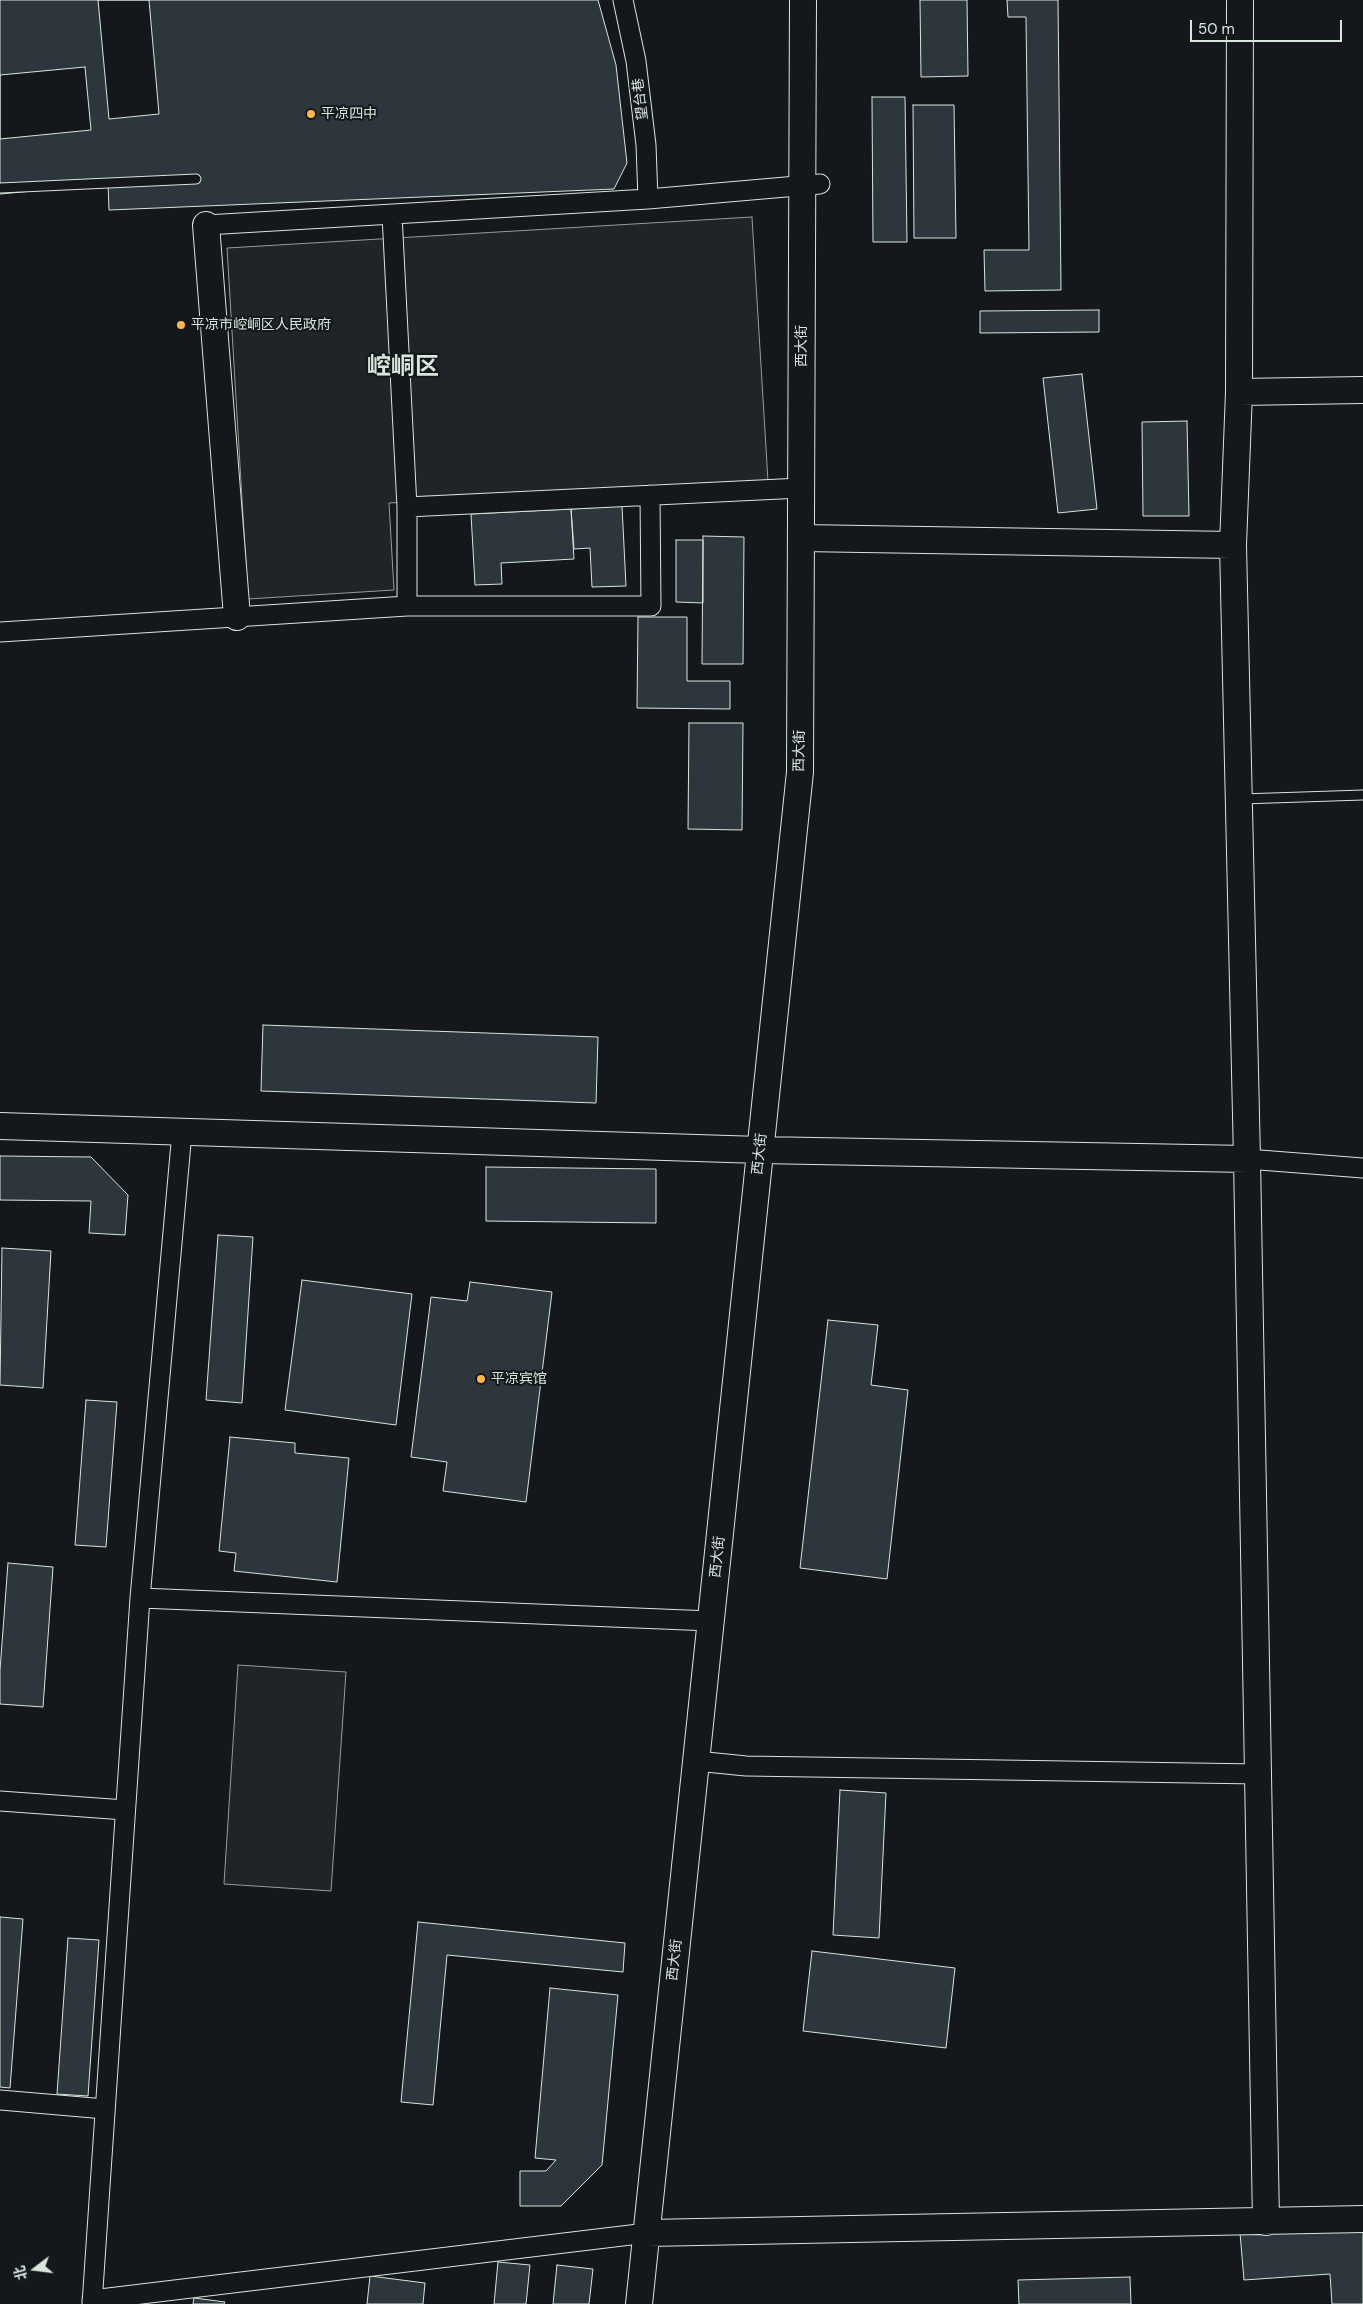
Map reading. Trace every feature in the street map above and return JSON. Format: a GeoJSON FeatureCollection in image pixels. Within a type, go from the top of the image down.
{"type":"FeatureCollection","features":[{"type":"Feature","properties":{"kind":"street","name":"望台巷"},"geometry":{"type":"LineString","coordinates":[[623,0],[636,61],[646,145],[648,199]]}},
{"type":"Feature","properties":{"kind":"street","name":"西大街"},"geometry":{"type":"LineString","coordinates":[[705,1762],[711,1621],[818,773],[810,538],[811,184],[803,0]]}},
{"type":"Feature","properties":{"kind":"street","name":"西大街"},"geometry":{"type":"LineString","coordinates":[[810,538],[801,488],[811,184],[821,0]]}},
{"type":"Feature","properties":{"kind":"street"},"geometry":{"type":"LineString","coordinates":[[1240,0],[1239,392],[1233,545],[1247,1159],[1266,2222]]}},
{"type":"Feature","properties":{"kind":"street"},"geometry":{"type":"LineString","coordinates":[[237,617],[206,225],[648,199],[811,184]]}},
{"type":"Feature","properties":{"kind":"street"},"geometry":{"type":"LineString","coordinates":[[392,215],[407,507],[407,606]]}},
{"type":"Feature","properties":{"kind":"street"},"geometry":{"type":"LineString","coordinates":[[1239,392],[1363,390]]}},
{"type":"Feature","properties":{"kind":"street"},"geometry":{"type":"LineString","coordinates":[[407,507],[801,488]]}},
{"type":"Feature","properties":{"kind":"street"},"geometry":{"type":"LineString","coordinates":[[0,632],[407,606],[651,606],[650,495]]}},
{"type":"Feature","properties":{"kind":"street"},"geometry":{"type":"LineString","coordinates":[[810,538],[1233,545]]}},
{"type":"Feature","properties":{"kind":"street"},"geometry":{"type":"LineString","coordinates":[[0,1126],[769,1150],[1247,1159],[1363,1168]]}},
{"type":"Feature","properties":{"kind":"street"},"geometry":{"type":"LineString","coordinates":[[182,1132],[140,1598],[92,2302],[656,2232],[1363,2219]]}},
{"type":"Feature","properties":{"kind":"street","name":"西大街"},"geometry":{"type":"LineString","coordinates":[[657,2304],[656,2232],[769,1150]]}},
{"type":"Feature","properties":{"kind":"street"},"geometry":{"type":"LineString","coordinates":[[140,1598],[711,1621]]}},
{"type":"Feature","properties":{"kind":"street"},"geometry":{"type":"LineString","coordinates":[[705,1762],[746,1766],[1258,1774]]}},
{"type":"Feature","properties":{"kind":"street"},"geometry":{"type":"LineString","coordinates":[[0,1801],[125,1810]]}},
{"type":"Feature","properties":{"kind":"street"},"geometry":{"type":"LineString","coordinates":[[0,2100],[105,2109]]}},
{"type":"Feature","properties":{"kind":"street","name":"西大街"},"geometry":{"type":"LineString","coordinates":[[639,2304],[656,2232]]}},
{"type":"Feature","properties":{"kind":"lane"},"geometry":{"type":"LineString","coordinates":[[0,188],[196,179]]}},
{"type":"Feature","properties":{"kind":"lane"},"geometry":{"type":"LineString","coordinates":[[1239,799],[1363,795]]}},
{"type":"Feature","properties":{"kind":"shaded area"},"geometry":{"type":"Polygon","coordinates":[[[752,217],[768,481],[389,503],[394,590],[248,599],[227,248],[752,217]]]}},
{"type":"Feature","properties":{"kind":"shaded area"},"geometry":{"type":"Polygon","coordinates":[[[238,1665],[346,1672],[331,1891],[224,1884],[238,1665]]]}},
{"type":"Feature","properties":{"kind":"building","name":"平凉四中"},"geometry":{"type":"Polygon","coordinates":[[[0,0],[598,0],[616,65],[627,163],[614,189],[109,210],[108,184],[0,194],[0,0]]]}},
{"type":"Feature","properties":{"kind":"building"},"geometry":{"type":"Polygon","coordinates":[[[98,0],[149,0],[159,114],[109,119],[98,0]]]}},
{"type":"Feature","properties":{"kind":"building"},"geometry":{"type":"Polygon","coordinates":[[[920,0],[967,0],[968,76],[921,77],[920,0]]]}},
{"type":"Feature","properties":{"kind":"building"},"geometry":{"type":"Polygon","coordinates":[[[1007,0],[1058,0],[1061,290],[985,291],[984,250],[1029,250],[1026,17],[1008,17],[1007,0]]]}},
{"type":"Feature","properties":{"kind":"building"},"geometry":{"type":"Polygon","coordinates":[[[85,67],[91,130],[0,139],[0,75],[85,67]]]}},
{"type":"Feature","properties":{"kind":"building"},"geometry":{"type":"Polygon","coordinates":[[[872,97],[905,97],[907,242],[873,242],[872,97]]]}},
{"type":"Feature","properties":{"kind":"building"},"geometry":{"type":"Polygon","coordinates":[[[913,105],[954,105],[956,238],[914,238],[913,105]]]}},
{"type":"Feature","properties":{"kind":"building"},"geometry":{"type":"Polygon","coordinates":[[[1099,310],[1099,332],[980,333],[980,311],[1099,310]]]}},
{"type":"Feature","properties":{"kind":"building"},"geometry":{"type":"Polygon","coordinates":[[[1082,374],[1097,509],[1058,513],[1043,378],[1082,374]]]}},
{"type":"Feature","properties":{"kind":"building"},"geometry":{"type":"Polygon","coordinates":[[[1187,421],[1189,516],[1143,516],[1142,422],[1187,421]]]}},
{"type":"Feature","properties":{"kind":"building"},"geometry":{"type":"Polygon","coordinates":[[[622,506],[626,586],[592,587],[590,548],[574,549],[571,509],[622,506]]]}},
{"type":"Feature","properties":{"kind":"building"},"geometry":{"type":"Polygon","coordinates":[[[571,509],[574,559],[501,563],[502,584],[475,585],[471,514],[571,509]]]}},
{"type":"Feature","properties":{"kind":"building"},"geometry":{"type":"Polygon","coordinates":[[[703,536],[744,537],[743,664],[702,664],[703,536]]]}},
{"type":"Feature","properties":{"kind":"building"},"geometry":{"type":"Polygon","coordinates":[[[676,540],[703,540],[703,603],[676,602],[676,540]]]}},
{"type":"Feature","properties":{"kind":"building"},"geometry":{"type":"Polygon","coordinates":[[[638,617],[687,617],[687,681],[730,681],[730,709],[637,708],[638,617]]]}},
{"type":"Feature","properties":{"kind":"building"},"geometry":{"type":"Polygon","coordinates":[[[689,723],[743,723],[742,830],[688,829],[689,723]]]}},
{"type":"Feature","properties":{"kind":"building"},"geometry":{"type":"Polygon","coordinates":[[[263,1025],[598,1037],[596,1103],[261,1091],[263,1025]]]}},
{"type":"Feature","properties":{"kind":"building"},"geometry":{"type":"Polygon","coordinates":[[[0,1156],[91,1157],[128,1195],[125,1235],[89,1233],[91,1201],[0,1200],[0,1156]]]}},
{"type":"Feature","properties":{"kind":"building"},"geometry":{"type":"Polygon","coordinates":[[[486,1167],[656,1169],[656,1223],[486,1221],[486,1167]]]}},
{"type":"Feature","properties":{"kind":"building"},"geometry":{"type":"Polygon","coordinates":[[[218,1235],[253,1237],[242,1403],[206,1400],[218,1235]]]}},
{"type":"Feature","properties":{"kind":"building"},"geometry":{"type":"Polygon","coordinates":[[[2,1248],[51,1251],[43,1388],[0,1385],[2,1248]]]}},
{"type":"Feature","properties":{"kind":"building"},"geometry":{"type":"Polygon","coordinates":[[[302,1280],[412,1294],[396,1425],[285,1410],[302,1280]]]}},
{"type":"Feature","properties":{"kind":"building","name":"平凉宾馆"},"geometry":{"type":"Polygon","coordinates":[[[470,1282],[552,1292],[526,1502],[443,1491],[447,1462],[411,1457],[431,1297],[467,1301],[470,1282]]]}},
{"type":"Feature","properties":{"kind":"building"},"geometry":{"type":"Polygon","coordinates":[[[828,1320],[878,1325],[871,1385],[908,1390],[887,1579],[800,1568],[828,1320]]]}},
{"type":"Feature","properties":{"kind":"building"},"geometry":{"type":"Polygon","coordinates":[[[86,1400],[117,1402],[106,1547],[75,1545],[86,1400]]]}},
{"type":"Feature","properties":{"kind":"building"},"geometry":{"type":"Polygon","coordinates":[[[230,1437],[295,1443],[295,1453],[349,1458],[337,1582],[234,1571],[236,1553],[219,1551],[230,1437]]]}},
{"type":"Feature","properties":{"kind":"building"},"geometry":{"type":"Polygon","coordinates":[[[8,1563],[53,1567],[43,1707],[0,1704],[0,1670],[8,1563]]]}},
{"type":"Feature","properties":{"kind":"building"},"geometry":{"type":"Polygon","coordinates":[[[840,1790],[886,1793],[879,1938],[833,1935],[840,1790]]]}},
{"type":"Feature","properties":{"kind":"building"},"geometry":{"type":"Polygon","coordinates":[[[0,1917],[23,1919],[10,2088],[0,2087],[0,1917]]]}},
{"type":"Feature","properties":{"kind":"building"},"geometry":{"type":"Polygon","coordinates":[[[418,1922],[625,1943],[623,1972],[447,1955],[433,2105],[401,2102],[418,1922]]]}},
{"type":"Feature","properties":{"kind":"building"},"geometry":{"type":"Polygon","coordinates":[[[68,1938],[99,1940],[88,2096],[57,2094],[68,1938]]]}},
{"type":"Feature","properties":{"kind":"building"},"geometry":{"type":"Polygon","coordinates":[[[812,1951],[955,1968],[946,2048],[803,2031],[812,1951]]]}},
{"type":"Feature","properties":{"kind":"building"},"geometry":{"type":"Polygon","coordinates":[[[550,1988],[618,1995],[602,2165],[561,2206],[520,2206],[520,2171],[546,2171],[556,2160],[535,2158],[550,1988]]]}},
{"type":"Feature","properties":{"kind":"building"},"geometry":{"type":"Polygon","coordinates":[[[1363,2224],[1363,2304],[1332,2304],[1330,2274],[1244,2280],[1240,2233],[1363,2224]]]}},
{"type":"Feature","properties":{"kind":"building"},"geometry":{"type":"Polygon","coordinates":[[[498,2262],[530,2265],[526,2304],[494,2304],[498,2262]]]}},
{"type":"Feature","properties":{"kind":"building"},"geometry":{"type":"Polygon","coordinates":[[[557,2265],[593,2269],[589,2304],[553,2304],[557,2265]]]}},
{"type":"Feature","properties":{"kind":"building"},"geometry":{"type":"Polygon","coordinates":[[[370,2276],[425,2283],[423,2304],[367,2304],[370,2276]]]}},
{"type":"Feature","properties":{"kind":"building"},"geometry":{"type":"Polygon","coordinates":[[[1130,2277],[1131,2304],[1019,2304],[1018,2280],[1130,2277]]]}},
{"type":"Feature","properties":{"kind":"building"},"geometry":{"type":"Polygon","coordinates":[[[194,2298],[225,2302],[224,2304],[193,2304],[194,2298]]]}},
{"type":"Feature","properties":{"kind":"place","name":"平凉四中"},"geometry":{"type":"Point","coordinates":[311,114]}},
{"type":"Feature","properties":{"kind":"place","name":"平凉市崆峒区人民政府"},"geometry":{"type":"Point","coordinates":[181,325]}},
{"type":"Feature","properties":{"kind":"place","name":"平凉宾馆"},"geometry":{"type":"Point","coordinates":[481,1379]}},
{"type":"Feature","properties":{"kind":"district","name":"崆峒区"},"geometry":{"type":"Point","coordinates":[403,368]}}]}
